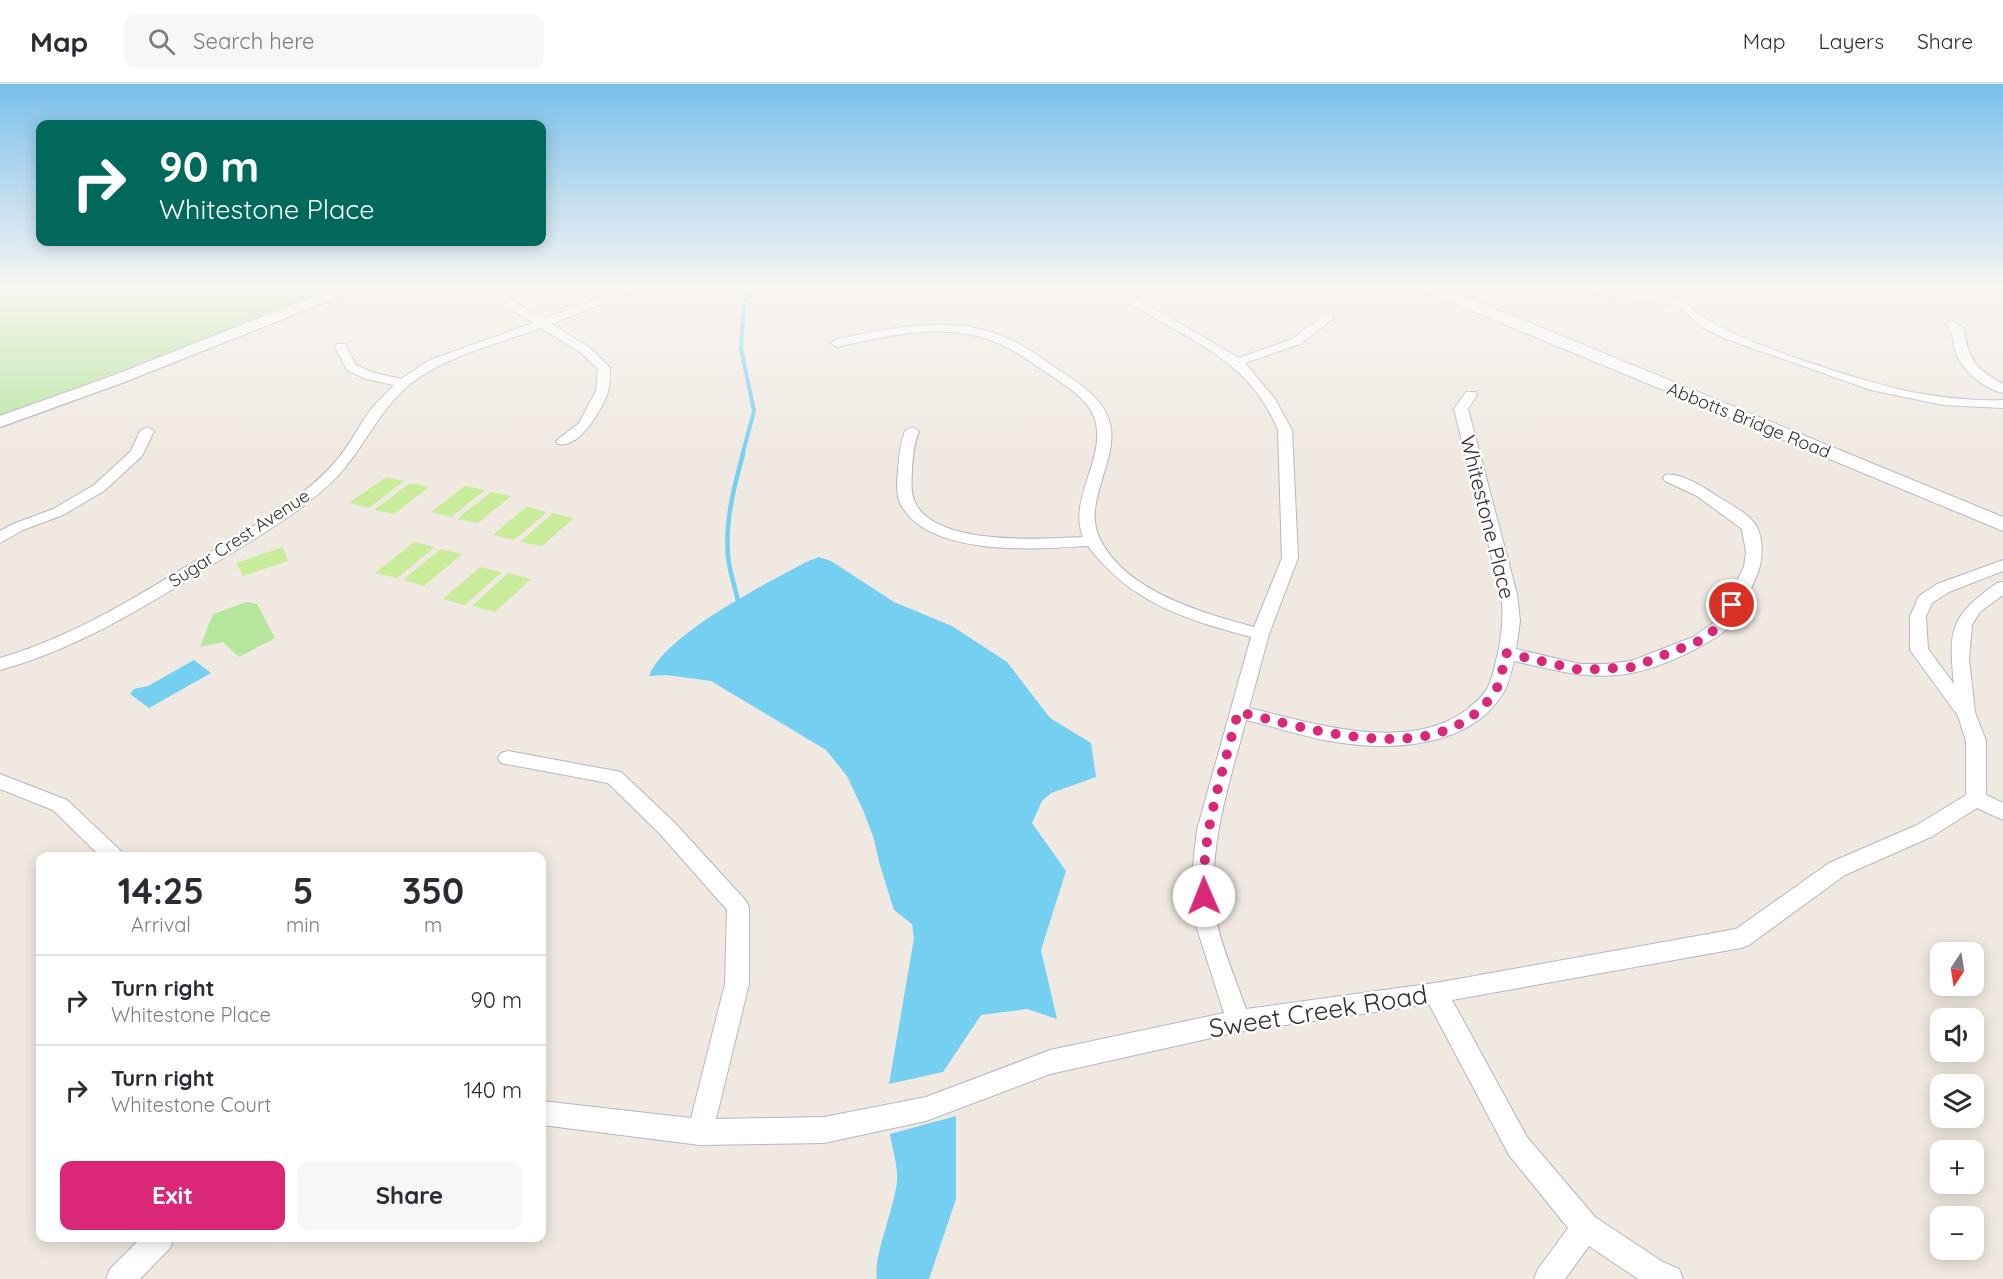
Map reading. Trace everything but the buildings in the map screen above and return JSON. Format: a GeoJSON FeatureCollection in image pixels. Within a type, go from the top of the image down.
{"type":"FeatureCollection","features":[{"type":"Feature","properties":{"kind":"main road","name":"Abbotts Bridge Road"},"geometry":{"type":"LineString","coordinates":[[1563,343],[2003,525]]}},
{"type":"Feature","properties":{"kind":"main road"},"geometry":{"type":"LineString","coordinates":[[1862,466],[1885,481],[2003,532]]}},
{"type":"Feature","properties":{"kind":"street"},"geometry":{"type":"LineString","coordinates":[[0,422],[206,343]]}},
{"type":"Feature","properties":{"kind":"street","name":"Sugar Crest Avenue"},"geometry":{"type":"LineString","coordinates":[[0,664],[37,653],[84,632],[150,596],[275,519],[303,499],[341,464],[377,411],[403,383],[434,363],[488,343]]}},
{"type":"Feature","properties":{"kind":"street"},"geometry":{"type":"LineString","coordinates":[[563,441],[585,425],[602,391],[604,368],[585,350],[573,343]]}},
{"type":"Feature","properties":{"kind":"street"},"geometry":{"type":"LineString","coordinates":[[1005,343],[1082,391],[1097,406],[1103,422],[1104,440],[1086,522],[1092,540],[1111,565],[1156,599],[1197,616],[1260,634]]}},
{"type":"Feature","properties":{"kind":"street"},"geometry":{"type":"LineString","coordinates":[[1204,343],[1237,362],[1250,375],[1277,410],[1285,429],[1290,558],[1260,634],[1238,712],[1207,830],[1203,873],[1204,919],[1238,1021]]}},
{"type":"Feature","properties":{"kind":"street"},"geometry":{"type":"LineString","coordinates":[[1237,362],[1298,343]]}},
{"type":"Feature","properties":{"kind":"street"},"geometry":{"type":"LineString","coordinates":[[1750,343],[1858,382],[1936,401],[1978,405],[2003,404]]}},
{"type":"Feature","properties":{"kind":"street"},"geometry":{"type":"LineString","coordinates":[[1959,343],[1959,349],[1968,365],[1986,380],[2003,389]]}},
{"type":"Feature","properties":{"kind":"street"},"geometry":{"type":"LineString","coordinates":[[341,347],[351,367],[370,376],[403,383]]}},
{"type":"Feature","properties":{"kind":"street","name":"Whitestone Place"},"geometry":{"type":"LineString","coordinates":[[1238,712],[1347,737],[1384,739],[1424,735],[1458,725],[1481,708],[1495,691],[1512,621],[1509,594],[1461,409],[1471,395]]}},
{"type":"Feature","properties":{"kind":"street"},"geometry":{"type":"LineString","coordinates":[[0,538],[18,527],[58,512],[99,488],[137,453],[147,431]]}},
{"type":"Feature","properties":{"kind":"street"},"geometry":{"type":"LineString","coordinates":[[912,431],[907,444],[904,490],[908,503],[920,518],[941,530],[970,539],[1047,544],[1092,540]]}},
{"type":"Feature","properties":{"kind":"street"},"geometry":{"type":"LineString","coordinates":[[1506,653],[1580,670],[1634,667],[1699,641],[1723,624],[1752,567],[1754,552],[1750,528],[1745,522],[1702,493],[1671,478]]}},
{"type":"Feature","properties":{"kind":"street"},"geometry":{"type":"LineString","coordinates":[[0,521],[18,527]]}},
{"type":"Feature","properties":{"kind":"street"},"geometry":{"type":"LineString","coordinates":[[1966,712],[1919,650],[1918,616],[1925,600],[1943,588],[2003,565]]}},
{"type":"Feature","properties":{"kind":"street"},"geometry":{"type":"LineString","coordinates":[[2003,587],[1974,608],[1962,625],[1960,659],[1966,712],[1976,741],[1976,799],[2003,812]]}},
{"type":"Feature","properties":{"kind":"street"},"geometry":{"type":"LineString","coordinates":[[508,758],[614,777],[668,829],[738,907],[737,984],[700,1132]]}},
{"type":"Feature","properties":{"kind":"street"},"geometry":{"type":"LineString","coordinates":[[0,781],[60,805],[109,852]]}},
{"type":"Feature","properties":{"kind":"street","name":"Sweet Creek Road"},"geometry":{"type":"LineString","coordinates":[[546,1113],[700,1132],[824,1130],[926,1109],[1050,1062],[1238,1021],[1435,993],[1741,938],[1837,869],[1924,831],[1976,799]]}},
{"type":"Feature","properties":{"kind":"street"},"geometry":{"type":"LineString","coordinates":[[1435,993],[1518,1146],[1585,1227],[1653,1272],[1669,1279]]}},
{"type":"Feature","properties":{"kind":"street"},"geometry":{"type":"LineString","coordinates":[[1548,1279],[1585,1227]]}},
{"type":"Feature","properties":{"kind":"street"},"geometry":{"type":"LineString","coordinates":[[120,1279],[156,1242]]}},
{"type":"Feature","properties":{"kind":"green space"},"geometry":{"type":"Polygon","coordinates":[[[0,343],[194,343],[0,416],[0,343]]]}},
{"type":"Feature","properties":{"kind":"green space"},"geometry":{"type":"Polygon","coordinates":[[[386,477],[404,481],[369,508],[349,503],[386,477]]]}},
{"type":"Feature","properties":{"kind":"green space"},"geometry":{"type":"Polygon","coordinates":[[[410,483],[429,487],[394,514],[374,510],[410,483]]]}},
{"type":"Feature","properties":{"kind":"green space"},"geometry":{"type":"Polygon","coordinates":[[[465,486],[485,490],[451,517],[431,512],[465,486]]]}},
{"type":"Feature","properties":{"kind":"green space"},"geometry":{"type":"Polygon","coordinates":[[[491,492],[511,496],[478,523],[457,519],[491,492]]]}},
{"type":"Feature","properties":{"kind":"green space"},"geometry":{"type":"Polygon","coordinates":[[[526,507],[547,512],[514,540],[493,535],[526,507]]]}},
{"type":"Feature","properties":{"kind":"green space"},"geometry":{"type":"Polygon","coordinates":[[[553,513],[574,518],[542,546],[520,542],[553,513]]]}},
{"type":"Feature","properties":{"kind":"green space"},"geometry":{"type":"Polygon","coordinates":[[[414,542],[435,547],[397,578],[375,573],[414,542]]]}},
{"type":"Feature","properties":{"kind":"green space"},"geometry":{"type":"Polygon","coordinates":[[[283,547],[288,561],[243,576],[236,563],[283,547]]]}},
{"type":"Feature","properties":{"kind":"green space"},"geometry":{"type":"Polygon","coordinates":[[[441,549],[462,554],[424,586],[403,580],[441,549]]]}},
{"type":"Feature","properties":{"kind":"green space"},"geometry":{"type":"Polygon","coordinates":[[[480,567],[502,572],[465,605],[443,599],[480,567]]]}},
{"type":"Feature","properties":{"kind":"green space"},"geometry":{"type":"Polygon","coordinates":[[[508,573],[531,579],[495,612],[472,606],[508,573]]]}},
{"type":"Feature","properties":{"kind":"green space"},"geometry":{"type":"Polygon","coordinates":[[[247,602],[257,604],[275,638],[239,657],[223,642],[200,647],[213,614],[247,602]]]}},
{"type":"Feature","properties":{"kind":"water"},"geometry":{"type":"Polygon","coordinates":[[[819,557],[831,561],[894,602],[952,626],[1007,662],[1050,718],[1091,743],[1096,777],[1051,793],[1042,801],[1032,823],[1066,871],[1041,950],[1057,1019],[1027,1009],[981,1015],[943,1072],[889,1084],[914,938],[912,924],[894,910],[874,839],[847,776],[826,750],[711,681],[666,675],[649,676],[659,660],[695,627],[743,597],[819,557]]]}},
{"type":"Feature","properties":{"kind":"water"},"geometry":{"type":"Polygon","coordinates":[[[194,660],[211,673],[149,708],[130,694],[134,689],[148,686],[194,660]]]}},
{"type":"Feature","properties":{"kind":"water"},"geometry":{"type":"Polygon","coordinates":[[[956,1116],[956,1199],[929,1279],[877,1279],[878,1257],[897,1180],[890,1134],[956,1116]]]}},
{"type":"Feature","properties":{"kind":"waterway"},"geometry":{"type":"LineString","coordinates":[[741,343],[754,411],[742,456]]}},
{"type":"Feature","properties":{"kind":"waterway"},"geometry":{"type":"LineString","coordinates":[[738,601],[727,542],[729,517],[743,454]]}},
{"type":"Feature","properties":{"kind":"route"},"geometry":{"type":"LineString","coordinates":[[1204,896],[1203,873],[1207,830],[1238,712],[1347,737],[1384,739],[1424,735],[1458,725],[1481,708],[1495,691],[1506,653],[1580,670],[1634,667],[1699,641],[1723,624],[1732,605]]}}]}
